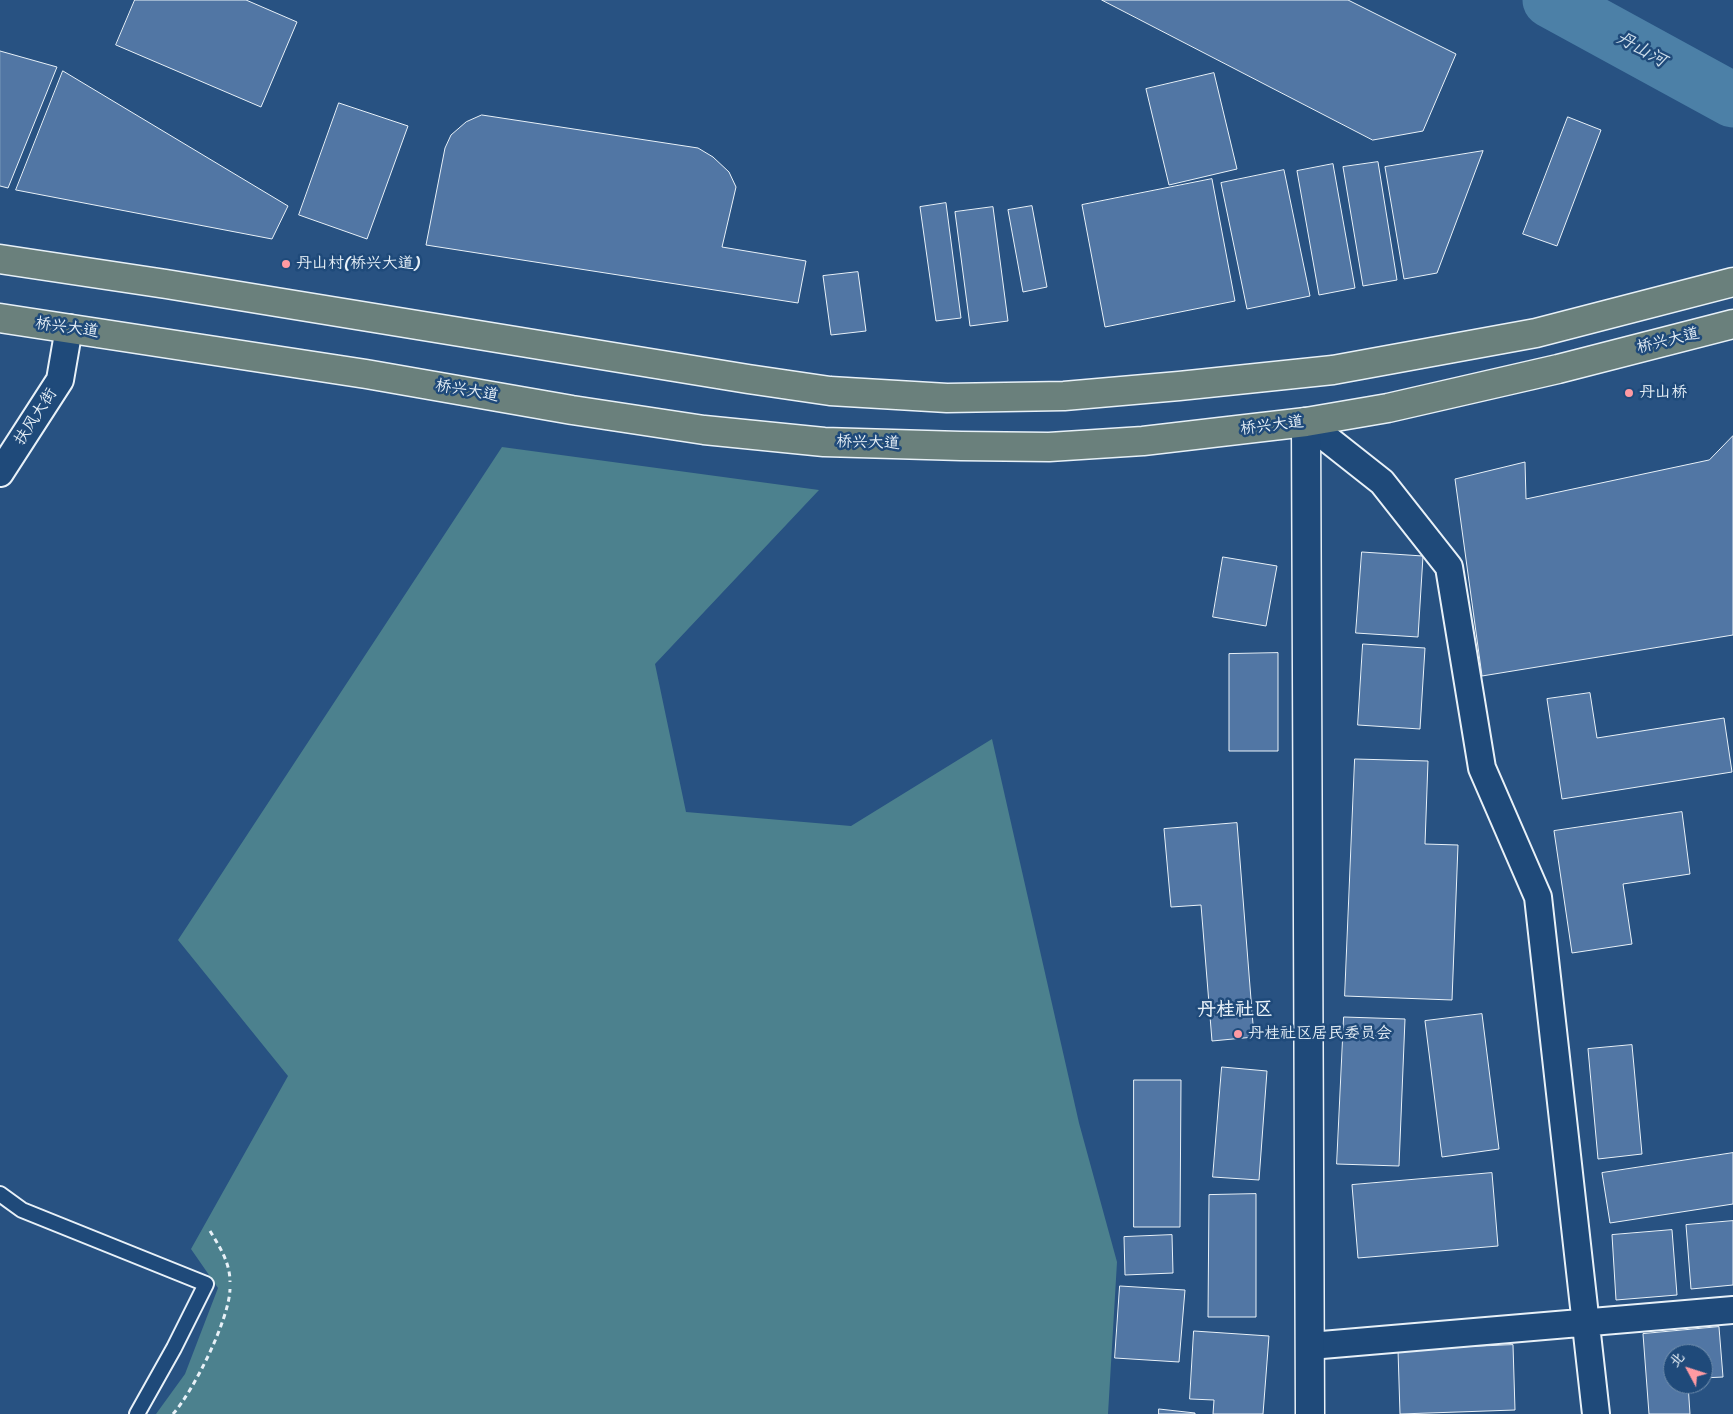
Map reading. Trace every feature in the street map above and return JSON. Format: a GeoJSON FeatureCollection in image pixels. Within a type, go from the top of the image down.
{"type":"FeatureCollection","features":[{"type":"Feature","properties":{"kind":"main road"},"geometry":{"type":"LineString","coordinates":[[0,259],[748,379],[830,391],[947,398],[1064,396],[1333,370],[1536,333],[1733,282]]}},
{"type":"Feature","properties":{"kind":"main road","name":"桥兴大道"},"geometry":{"type":"LineString","coordinates":[[0,318],[366,374],[572,410],[704,430],[824,442],[1049,447],[1143,440],[1306,422],[1388,408],[1730,328]]}},
{"type":"Feature","properties":{"kind":"street","name":"扶风大街"},"geometry":{"type":"LineString","coordinates":[[0,473],[60,380],[69,328]]}},
{"type":"Feature","properties":{"kind":"street"},"geometry":{"type":"LineString","coordinates":[[1306,422],[1382,482],[1450,567],[1482,768],[1538,897],[1596,1414]]}},
{"type":"Feature","properties":{"kind":"street"},"geometry":{"type":"LineString","coordinates":[[1306,422],[1310,1414]]}},
{"type":"Feature","properties":{"kind":"street"},"geometry":{"type":"LineString","coordinates":[[1310,1346],[1733,1310]]}},
{"type":"Feature","properties":{"kind":"lane"},"geometry":{"type":"LineString","coordinates":[[0,1194],[22,1210],[206,1284],[174,1348],[137,1414]]}},
{"type":"Feature","properties":{"kind":"green space"},"geometry":{"type":"Polygon","coordinates":[[[502,447],[819,490],[655,664],[686,812],[851,826],[992,739],[1079,1123],[1117,1262],[1108,1414],[156,1414],[185,1374],[218,1288],[191,1249],[288,1076],[178,940],[502,447]]]}},
{"type":"Feature","properties":{"kind":"building"},"geometry":{"type":"Polygon","coordinates":[[[135,0],[246,0],[297,22],[261,107],[116,45],[135,0]]]}},
{"type":"Feature","properties":{"kind":"building"},"geometry":{"type":"Polygon","coordinates":[[[1102,0],[1348,0],[1456,54],[1423,131],[1373,140],[1102,0]]]}},
{"type":"Feature","properties":{"kind":"building"},"geometry":{"type":"Polygon","coordinates":[[[0,51],[57,67],[8,188],[0,186],[0,51]]]}},
{"type":"Feature","properties":{"kind":"building"},"geometry":{"type":"Polygon","coordinates":[[[63,71],[288,206],[272,239],[16,190],[63,71]]]}},
{"type":"Feature","properties":{"kind":"building"},"geometry":{"type":"Polygon","coordinates":[[[1214,73],[1237,169],[1169,185],[1146,89],[1214,73]]]}},
{"type":"Feature","properties":{"kind":"building"},"geometry":{"type":"Polygon","coordinates":[[[339,103],[408,126],[367,239],[299,215],[339,103]]]}},
{"type":"Feature","properties":{"kind":"building"},"geometry":{"type":"Polygon","coordinates":[[[482,115],[698,148],[713,157],[729,172],[736,187],[722,247],[806,261],[798,303],[426,245],[445,148],[451,135],[466,122],[482,115]]]}},
{"type":"Feature","properties":{"kind":"building"},"geometry":{"type":"Polygon","coordinates":[[[1568,117],[1601,130],[1557,246],[1523,234],[1568,117]]]}},
{"type":"Feature","properties":{"kind":"building"},"geometry":{"type":"Polygon","coordinates":[[[1483,151],[1437,273],[1404,279],[1385,167],[1483,151]]]}},
{"type":"Feature","properties":{"kind":"building"},"geometry":{"type":"Polygon","coordinates":[[[1378,162],[1397,280],[1363,286],[1343,167],[1378,162]]]}},
{"type":"Feature","properties":{"kind":"building"},"geometry":{"type":"Polygon","coordinates":[[[1333,164],[1355,288],[1319,295],[1297,171],[1333,164]]]}},
{"type":"Feature","properties":{"kind":"building"},"geometry":{"type":"Polygon","coordinates":[[[1284,170],[1310,296],[1247,309],[1221,183],[1284,170]]]}},
{"type":"Feature","properties":{"kind":"building"},"geometry":{"type":"Polygon","coordinates":[[[1212,179],[1235,301],[1105,327],[1082,205],[1212,179]]]}},
{"type":"Feature","properties":{"kind":"building"},"geometry":{"type":"Polygon","coordinates":[[[946,203],[961,318],[936,321],[920,207],[946,203]]]}},
{"type":"Feature","properties":{"kind":"building"},"geometry":{"type":"Polygon","coordinates":[[[1032,206],[1047,287],[1023,292],[1008,210],[1032,206]]]}},
{"type":"Feature","properties":{"kind":"building"},"geometry":{"type":"Polygon","coordinates":[[[993,207],[1008,321],[970,326],[955,212],[993,207]]]}},
{"type":"Feature","properties":{"kind":"building"},"geometry":{"type":"Polygon","coordinates":[[[858,272],[866,331],[831,335],[823,276],[858,272]]]}},
{"type":"Feature","properties":{"kind":"building"},"geometry":{"type":"Polygon","coordinates":[[[1733,436],[1733,635],[1482,676],[1455,479],[1525,462],[1526,499],[1709,460],[1733,436]]]}},
{"type":"Feature","properties":{"kind":"building"},"geometry":{"type":"Polygon","coordinates":[[[1362,552],[1423,556],[1418,637],[1356,633],[1362,552]]]}},
{"type":"Feature","properties":{"kind":"building"},"geometry":{"type":"Polygon","coordinates":[[[1223,557],[1277,566],[1266,626],[1213,617],[1223,557]]]}},
{"type":"Feature","properties":{"kind":"building"},"geometry":{"type":"Polygon","coordinates":[[[1363,644],[1425,648],[1420,729],[1358,725],[1363,644]]]}},
{"type":"Feature","properties":{"kind":"building"},"geometry":{"type":"Polygon","coordinates":[[[1278,653],[1278,751],[1229,751],[1229,654],[1278,653]]]}},
{"type":"Feature","properties":{"kind":"building"},"geometry":{"type":"Polygon","coordinates":[[[1590,693],[1597,738],[1724,718],[1732,772],[1562,799],[1547,699],[1590,693]]]}},
{"type":"Feature","properties":{"kind":"building"},"geometry":{"type":"Polygon","coordinates":[[[1355,759],[1428,761],[1425,844],[1458,845],[1452,1000],[1345,996],[1355,759]]]}},
{"type":"Feature","properties":{"kind":"building"},"geometry":{"type":"Polygon","coordinates":[[[1682,812],[1690,874],[1623,884],[1632,944],[1572,953],[1554,831],[1682,812]]]}},
{"type":"Feature","properties":{"kind":"building"},"geometry":{"type":"Polygon","coordinates":[[[1237,823],[1254,1037],[1212,1041],[1201,905],[1171,907],[1164,829],[1237,823]]]}},
{"type":"Feature","properties":{"kind":"building"},"geometry":{"type":"Polygon","coordinates":[[[1482,1014],[1499,1149],[1442,1157],[1425,1021],[1482,1014]]]}},
{"type":"Feature","properties":{"kind":"building"},"geometry":{"type":"Polygon","coordinates":[[[1344,1017],[1405,1019],[1399,1166],[1337,1164],[1344,1017]]]}},
{"type":"Feature","properties":{"kind":"building"},"geometry":{"type":"Polygon","coordinates":[[[1632,1045],[1642,1154],[1598,1159],[1588,1049],[1632,1045]]]}},
{"type":"Feature","properties":{"kind":"building"},"geometry":{"type":"Polygon","coordinates":[[[1222,1067],[1267,1071],[1259,1180],[1213,1177],[1222,1067]]]}},
{"type":"Feature","properties":{"kind":"building"},"geometry":{"type":"Polygon","coordinates":[[[1134,1080],[1181,1080],[1180,1227],[1134,1227],[1134,1080]]]}},
{"type":"Feature","properties":{"kind":"building"},"geometry":{"type":"Polygon","coordinates":[[[1733,1153],[1733,1204],[1610,1223],[1602,1173],[1733,1153]]]}},
{"type":"Feature","properties":{"kind":"building"},"geometry":{"type":"Polygon","coordinates":[[[1492,1173],[1498,1246],[1358,1258],[1352,1185],[1492,1173]]]}},
{"type":"Feature","properties":{"kind":"building"},"geometry":{"type":"Polygon","coordinates":[[[1256,1194],[1256,1317],[1208,1317],[1209,1195],[1256,1194]]]}},
{"type":"Feature","properties":{"kind":"building"},"geometry":{"type":"Polygon","coordinates":[[[1733,1221],[1733,1285],[1691,1289],[1686,1225],[1733,1221]]]}},
{"type":"Feature","properties":{"kind":"building"},"geometry":{"type":"Polygon","coordinates":[[[1672,1230],[1677,1295],[1616,1300],[1612,1235],[1672,1230]]]}},
{"type":"Feature","properties":{"kind":"building"},"geometry":{"type":"Polygon","coordinates":[[[1172,1235],[1173,1273],[1125,1275],[1124,1237],[1172,1235]]]}},
{"type":"Feature","properties":{"kind":"building"},"geometry":{"type":"Polygon","coordinates":[[[1120,1286],[1185,1290],[1179,1362],[1115,1358],[1120,1286]]]}},
{"type":"Feature","properties":{"kind":"building"},"geometry":{"type":"Polygon","coordinates":[[[1719,1327],[1723,1377],[1713,1378],[1713,1344],[1663,1344],[1663,1394],[1689,1394],[1690,1414],[1649,1414],[1643,1334],[1719,1327]]]}},
{"type":"Feature","properties":{"kind":"building"},"geometry":{"type":"Polygon","coordinates":[[[1194,1331],[1269,1336],[1263,1414],[1213,1414],[1214,1400],[1190,1399],[1194,1331]]]}},
{"type":"Feature","properties":{"kind":"building"},"geometry":{"type":"Polygon","coordinates":[[[1513,1345],[1515,1410],[1400,1414],[1398,1350],[1513,1345]]]}},
{"type":"Feature","properties":{"kind":"building"},"geometry":{"type":"Polygon","coordinates":[[[1159,1409],[1195,1413],[1195,1414],[1159,1414],[1159,1409]]]}},
{"type":"Feature","properties":{"kind":"waterway","name":"丹山河"},"geometry":{"type":"LineString","coordinates":[[1550,0],[1733,100]]}},
{"type":"Feature","properties":{"kind":"place","name":"丹山村(桥兴大道)"},"geometry":{"type":"Point","coordinates":[286,264]}},
{"type":"Feature","properties":{"kind":"place","name":"丹山桥"},"geometry":{"type":"Point","coordinates":[1629,393]}},
{"type":"Feature","properties":{"kind":"place","name":"丹桂社区居民委员会"},"geometry":{"type":"Point","coordinates":[1238,1034]}},
{"type":"Feature","properties":{"kind":"district","name":"丹桂社区"},"geometry":{"type":"Point","coordinates":[1235,1010]}}]}
